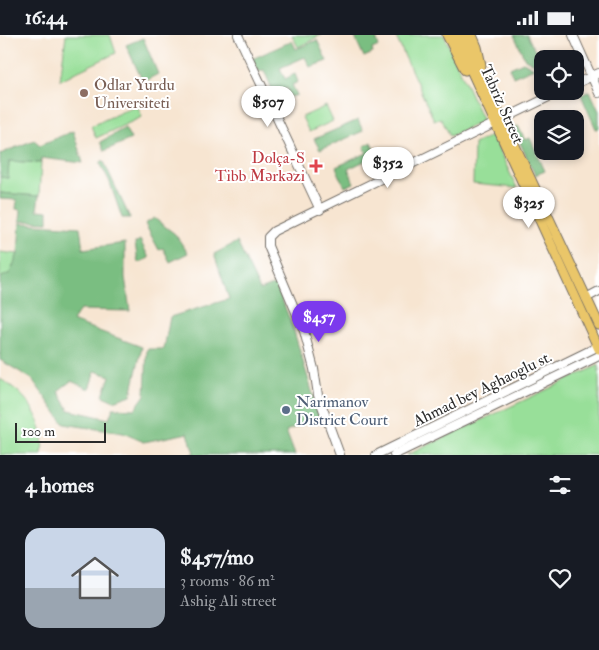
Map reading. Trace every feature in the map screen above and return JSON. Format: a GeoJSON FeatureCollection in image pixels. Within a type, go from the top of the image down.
{"type":"FeatureCollection","features":[{"type":"Feature","properties":{"kind":"main road"},"geometry":{"type":"LineString","coordinates":[[447,35],[463,67],[480,82]]}},
{"type":"Feature","properties":{"kind":"main road","name":"Tabriz Street"},"geometry":{"type":"LineString","coordinates":[[455,35],[498,121],[599,349]]}},
{"type":"Feature","properties":{"kind":"main road","name":"Tabriz Street"},"geometry":{"type":"LineString","coordinates":[[463,35],[480,82]]}},
{"type":"Feature","properties":{"kind":"main road"},"geometry":{"type":"LineString","coordinates":[[472,35],[477,47],[480,82]]}},
{"type":"Feature","properties":{"kind":"main road","name":"Tabriz Street"},"geometry":{"type":"LineString","coordinates":[[498,121],[599,325]]}},
{"type":"Feature","properties":{"kind":"street"},"geometry":{"type":"LineString","coordinates":[[238,35],[320,210]]}},
{"type":"Feature","properties":{"kind":"street"},"geometry":{"type":"LineString","coordinates":[[572,35],[595,75],[599,93]]}},
{"type":"Feature","properties":{"kind":"street"},"geometry":{"type":"LineString","coordinates":[[340,455],[318,395],[314,369],[304,331],[268,246],[268,237],[274,231],[541,100]]}},
{"type":"Feature","properties":{"kind":"street"},"geometry":{"type":"LineString","coordinates":[[586,298],[599,291]]}},
{"type":"Feature","properties":{"kind":"street","name":"Ahmad bey Aghaoglu st."},"geometry":{"type":"LineString","coordinates":[[376,455],[599,349]]}},
{"type":"Feature","properties":{"kind":"street","name":"Ahmad bey Aghaoglu st."},"geometry":{"type":"LineString","coordinates":[[394,455],[599,349]]}},
{"type":"Feature","properties":{"kind":"green space"},"geometry":{"type":"Polygon","coordinates":[[[66,35],[110,35],[116,53],[60,80],[66,35]]]}},
{"type":"Feature","properties":{"kind":"green space"},"geometry":{"type":"Polygon","coordinates":[[[292,35],[321,35],[298,47],[292,35]]]}},
{"type":"Feature","properties":{"kind":"green space"},"geometry":{"type":"Polygon","coordinates":[[[354,35],[375,35],[379,46],[372,49],[373,53],[364,57],[354,35]]]}},
{"type":"Feature","properties":{"kind":"green space"},"geometry":{"type":"Polygon","coordinates":[[[395,35],[444,35],[483,121],[450,136],[441,118],[434,120],[395,35]]]}},
{"type":"Feature","properties":{"kind":"green space"},"geometry":{"type":"Polygon","coordinates":[[[514,35],[527,35],[534,50],[534,64],[525,59],[514,35]]]}},
{"type":"Feature","properties":{"kind":"green space"},"geometry":{"type":"Polygon","coordinates":[[[143,38],[158,74],[143,82],[126,45],[143,38]]]}},
{"type":"Feature","properties":{"kind":"green space"},"geometry":{"type":"Polygon","coordinates":[[[317,40],[327,61],[310,67],[305,57],[280,68],[285,79],[295,74],[298,82],[292,85],[297,95],[291,97],[287,88],[274,94],[264,70],[258,71],[252,59],[292,41],[296,49],[317,40]]]}},
{"type":"Feature","properties":{"kind":"green space"},"geometry":{"type":"Polygon","coordinates":[[[523,62],[534,68],[513,77],[510,68],[523,62]]]}},
{"type":"Feature","properties":{"kind":"green space"},"geometry":{"type":"Polygon","coordinates":[[[590,91],[599,111],[599,128],[596,129],[583,100],[584,94],[590,91]]]}},
{"type":"Feature","properties":{"kind":"green space"},"geometry":{"type":"Polygon","coordinates":[[[137,105],[142,117],[96,138],[91,126],[137,105]]]}},
{"type":"Feature","properties":{"kind":"green space"},"geometry":{"type":"Polygon","coordinates":[[[326,106],[333,121],[309,132],[302,117],[326,106]]]}},
{"type":"Feature","properties":{"kind":"green space"},"geometry":{"type":"Polygon","coordinates":[[[358,120],[363,131],[320,150],[314,139],[358,120]]]}},
{"type":"Feature","properties":{"kind":"green space"},"geometry":{"type":"Polygon","coordinates":[[[518,126],[525,140],[530,138],[534,147],[534,160],[540,160],[545,171],[535,175],[513,128],[518,126]]]}},
{"type":"Feature","properties":{"kind":"green space"},"geometry":{"type":"Polygon","coordinates":[[[125,128],[131,139],[104,151],[100,142],[125,128]]]}},
{"type":"Feature","properties":{"kind":"green space"},"geometry":{"type":"Polygon","coordinates":[[[73,131],[83,163],[41,158],[41,163],[9,161],[8,178],[0,177],[0,154],[34,140],[40,145],[73,131]]]}},
{"type":"Feature","properties":{"kind":"green space"},"geometry":{"type":"Polygon","coordinates":[[[492,135],[517,188],[473,184],[474,144],[492,135]]]}},
{"type":"Feature","properties":{"kind":"green space"},"geometry":{"type":"Polygon","coordinates":[[[371,142],[377,155],[348,169],[354,183],[345,187],[336,167],[367,153],[364,146],[371,142]]]}},
{"type":"Feature","properties":{"kind":"green space"},"geometry":{"type":"Polygon","coordinates":[[[103,160],[130,218],[122,218],[109,180],[100,163],[103,160]]]}},
{"type":"Feature","properties":{"kind":"green space"},"geometry":{"type":"Polygon","coordinates":[[[9,161],[41,163],[39,196],[0,193],[0,177],[8,178],[9,161]]]}},
{"type":"Feature","properties":{"kind":"green space"},"geometry":{"type":"Polygon","coordinates":[[[0,193],[39,196],[37,210],[48,211],[48,222],[20,221],[21,210],[16,209],[17,200],[0,199],[0,193]]]}},
{"type":"Feature","properties":{"kind":"green space"},"geometry":{"type":"Polygon","coordinates":[[[154,218],[175,234],[188,253],[170,262],[163,248],[159,250],[145,224],[154,218]]]}},
{"type":"Feature","properties":{"kind":"green space"},"geometry":{"type":"Polygon","coordinates":[[[20,223],[80,227],[83,249],[125,243],[125,277],[130,311],[80,310],[72,321],[142,347],[131,395],[114,401],[103,396],[110,376],[95,371],[89,389],[71,381],[58,391],[69,410],[109,419],[113,408],[135,409],[145,395],[147,349],[164,349],[170,317],[229,299],[214,254],[237,242],[260,290],[276,284],[293,328],[320,418],[286,431],[295,455],[189,455],[194,453],[188,433],[144,442],[123,433],[64,424],[32,379],[0,360],[0,278],[10,273],[18,254],[20,223]]]}},
{"type":"Feature","properties":{"kind":"green space"},"geometry":{"type":"Polygon","coordinates":[[[140,240],[149,258],[138,263],[135,243],[140,240]]]}},
{"type":"Feature","properties":{"kind":"green space"},"geometry":{"type":"Polygon","coordinates":[[[0,252],[18,254],[10,273],[0,278],[0,252]]]}},
{"type":"Feature","properties":{"kind":"green space"},"geometry":{"type":"Polygon","coordinates":[[[599,365],[599,455],[407,455],[591,369],[599,365]]]}},
{"type":"Feature","properties":{"kind":"green space"},"geometry":{"type":"Polygon","coordinates":[[[0,379],[19,393],[33,410],[41,431],[42,455],[0,455],[0,379]]]}},
{"type":"Feature","properties":{"kind":"place","name":"Odlar Yurdu Universiteti"},"geometry":{"type":"Point","coordinates":[84,93]}},
{"type":"Feature","properties":{"kind":"place","name":"Dolça-S Tibb Mərkəzi"},"geometry":{"type":"Point","coordinates":[316,166]}},
{"type":"Feature","properties":{"kind":"place","name":"Narimanov District Court"},"geometry":{"type":"Point","coordinates":[286,410]}}]}
